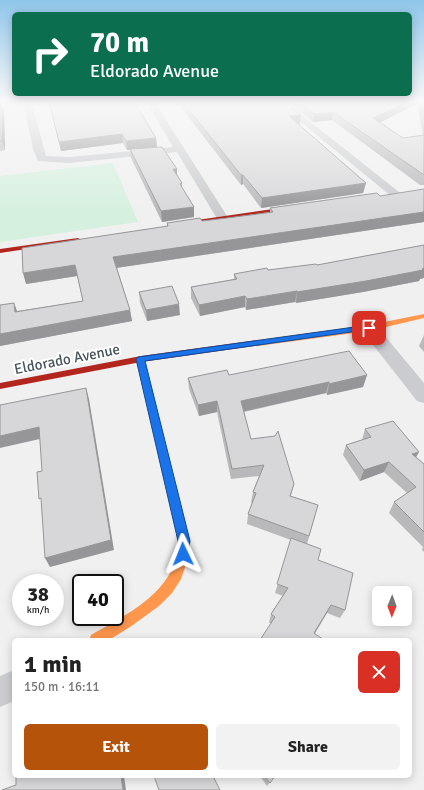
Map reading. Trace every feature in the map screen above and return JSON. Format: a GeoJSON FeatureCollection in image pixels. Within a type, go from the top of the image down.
{"type":"FeatureCollection","features":[{"type":"Feature","properties":{"kind":"street"},"geometry":{"type":"LineString","coordinates":[[35,138],[42,159],[68,160],[179,149]]}},
{"type":"Feature","properties":{"kind":"street"},"geometry":{"type":"LineString","coordinates":[[172,138],[223,219]]}},
{"type":"Feature","properties":{"kind":"street"},"geometry":{"type":"LineString","coordinates":[[327,138],[398,193]]}},
{"type":"Feature","properties":{"kind":"street"},"geometry":{"type":"LineString","coordinates":[[379,196],[398,193]]}},
{"type":"Feature","properties":{"kind":"street"},"geometry":{"type":"LineString","coordinates":[[184,224],[309,206]]}},
{"type":"Feature","properties":{"kind":"street"},"geometry":{"type":"LineString","coordinates":[[0,251],[84,239]]}},
{"type":"Feature","properties":{"kind":"street","name":"Eldorado Avenue"},"geometry":{"type":"LineString","coordinates":[[0,386],[141,359],[369,328],[424,316]]}},
{"type":"Feature","properties":{"kind":"street"},"geometry":{"type":"LineString","coordinates":[[369,328],[424,396]]}},
{"type":"Feature","properties":{"kind":"street"},"geometry":{"type":"LineString","coordinates":[[99,638],[132,618],[166,592],[182,566],[184,541],[141,359]]}},
{"type":"Feature","properties":{"kind":"street"},"geometry":{"type":"LineString","coordinates":[[0,692],[12,686]]}},
{"type":"Feature","properties":{"kind":"green space"},"geometry":{"type":"Polygon","coordinates":[[[113,163],[138,222],[0,242],[0,176],[113,163]]]}},
{"type":"Feature","properties":{"kind":"building"},"geometry":{"type":"Polygon","coordinates":[[[58,138],[92,138],[59,142],[58,138]]]}},
{"type":"Feature","properties":{"kind":"building"},"geometry":{"type":"Polygon","coordinates":[[[124,138],[156,138],[126,141],[124,138]]]}},
{"type":"Feature","properties":{"kind":"building"},"geometry":{"type":"Polygon","coordinates":[[[211,138],[314,138],[366,183],[262,198],[243,175],[241,175],[211,138]]]}},
{"type":"Feature","properties":{"kind":"building"},"geometry":{"type":"Polygon","coordinates":[[[370,138],[424,138],[424,175],[370,138]]]}},
{"type":"Feature","properties":{"kind":"building"},"geometry":{"type":"Polygon","coordinates":[[[162,147],[177,169],[173,169],[194,207],[161,211],[130,149],[162,147]]]}},
{"type":"Feature","properties":{"kind":"building"},"geometry":{"type":"Polygon","coordinates":[[[424,189],[424,212],[113,257],[130,310],[0,334],[0,305],[14,303],[15,312],[83,301],[75,265],[23,273],[22,248],[168,226],[167,223],[200,218],[202,221],[227,218],[273,212],[270,208],[377,193],[380,196],[424,189]]]}},
{"type":"Feature","properties":{"kind":"building"},"geometry":{"type":"Polygon","coordinates":[[[424,245],[423,270],[366,281],[247,299],[245,296],[199,305],[191,287],[237,279],[234,274],[267,268],[268,270],[317,265],[424,245]]]}},
{"type":"Feature","properties":{"kind":"building"},"geometry":{"type":"Polygon","coordinates":[[[172,286],[179,304],[146,310],[139,292],[172,286]]]}},
{"type":"Feature","properties":{"kind":"building"},"geometry":{"type":"Polygon","coordinates":[[[349,351],[367,375],[241,401],[251,439],[275,436],[278,431],[294,484],[290,496],[318,505],[309,536],[248,514],[256,493],[253,492],[264,465],[232,469],[217,401],[198,405],[188,378],[227,370],[229,375],[349,351]]]}},
{"type":"Feature","properties":{"kind":"building"},"geometry":{"type":"Polygon","coordinates":[[[86,388],[111,540],[45,558],[41,498],[39,499],[37,472],[42,471],[39,427],[0,436],[0,405],[86,388]]]}},
{"type":"Feature","properties":{"kind":"building"},"geometry":{"type":"Polygon","coordinates":[[[393,421],[419,452],[412,454],[424,464],[424,532],[394,502],[416,487],[389,462],[364,470],[346,445],[371,437],[365,429],[393,421]]]}},
{"type":"Feature","properties":{"kind":"building"},"geometry":{"type":"Polygon","coordinates":[[[291,538],[321,549],[318,560],[353,573],[345,610],[331,605],[314,633],[321,638],[261,638],[275,617],[271,614],[288,588],[277,584],[291,538]]]}},
{"type":"Feature","properties":{"kind":"building"},"geometry":{"type":"Polygon","coordinates":[[[16,778],[121,778],[123,790],[2,790],[16,785],[16,778]]]}},
{"type":"Feature","properties":{"kind":"building"},"geometry":{"type":"Polygon","coordinates":[[[155,778],[214,778],[220,790],[159,790],[155,778]]]}},
{"type":"Feature","properties":{"kind":"building"},"geometry":{"type":"Polygon","coordinates":[[[266,778],[274,778],[270,783],[266,778]]]}},
{"type":"Feature","properties":{"kind":"traffic: fast"},"geometry":{"type":"LineString","coordinates":[[141,359],[164,458]]}},
{"type":"Feature","properties":{"kind":"traffic: slow"},"geometry":{"type":"LineString","coordinates":[[258,343],[369,328],[424,316]]}},
{"type":"Feature","properties":{"kind":"traffic: slow"},"geometry":{"type":"LineString","coordinates":[[99,638],[126,622],[155,601],[167,589],[177,575],[183,559],[184,541],[164,458]]}},
{"type":"Feature","properties":{"kind":"traffic: jam"},"geometry":{"type":"LineString","coordinates":[[190,223],[300,207]]}},
{"type":"Feature","properties":{"kind":"traffic: jam"},"geometry":{"type":"LineString","coordinates":[[0,251],[78,240]]}},
{"type":"Feature","properties":{"kind":"traffic: jam"},"geometry":{"type":"LineString","coordinates":[[0,386],[141,359],[258,343]]}},
{"type":"Feature","properties":{"kind":"route"},"geometry":{"type":"LineString","coordinates":[[183,554],[184,541],[141,359],[369,328]]}}]}
